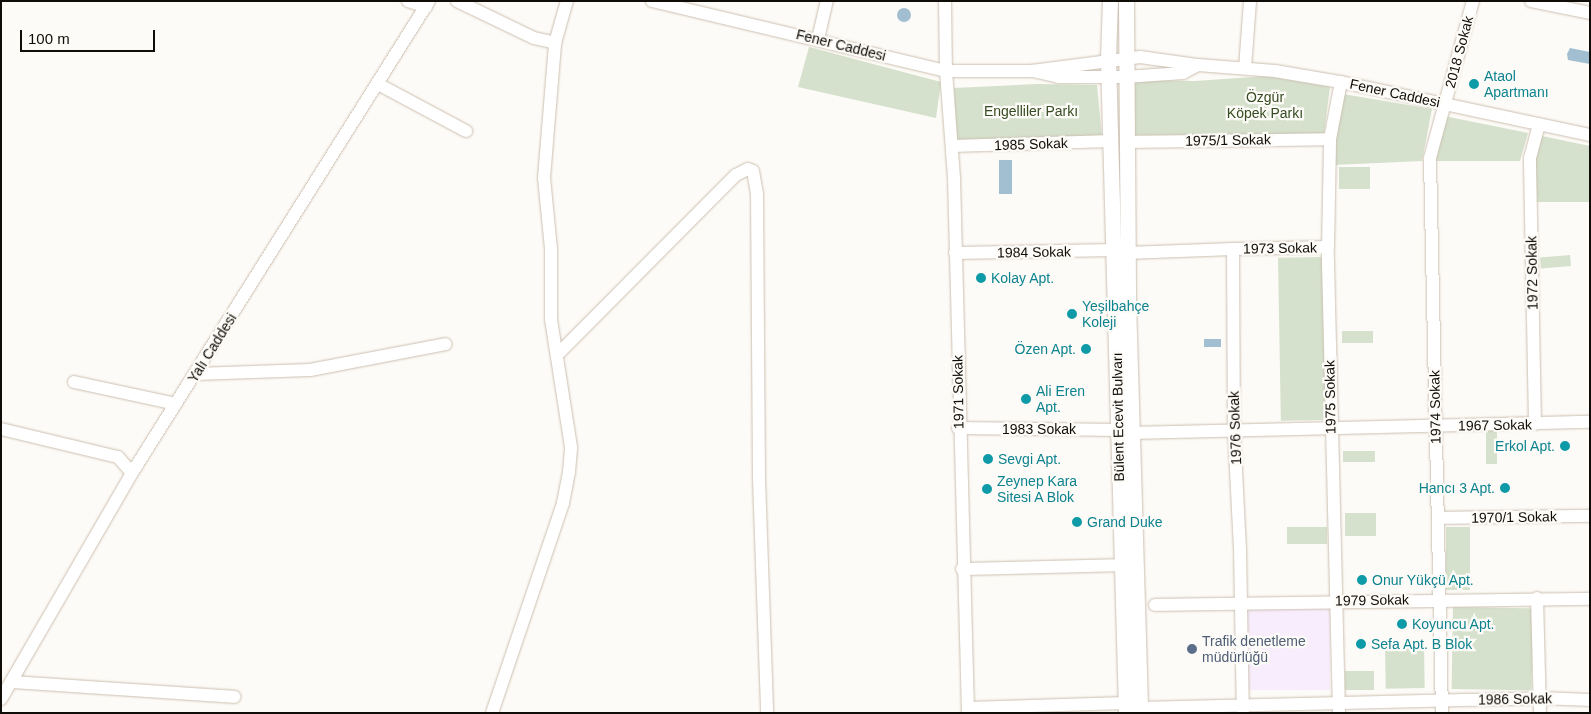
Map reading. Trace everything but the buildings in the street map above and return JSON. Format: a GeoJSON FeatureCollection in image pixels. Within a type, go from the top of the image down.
{"type":"FeatureCollection","features":[{"type":"Feature","properties":{"kind":"main road","name":"Bülent Ecevit Bulvarı"},"geometry":{"type":"LineString","coordinates":[[1110,1],[1108,60],[1118,142],[1133,709]]}},
{"type":"Feature","properties":{"kind":"main road","name":"Bülent Ecevit Bulvarı"},"geometry":{"type":"LineString","coordinates":[[1118,142],[1125,77],[1126,1]]}},
{"type":"Feature","properties":{"kind":"main road","name":"Bülent Ecevit Bulvarı"},"geometry":{"type":"LineString","coordinates":[[1125,431],[1121,565],[1133,709]]}},
{"type":"Feature","properties":{"kind":"street"},"geometry":{"type":"LineString","coordinates":[[408,1],[428,4]]}},
{"type":"Feature","properties":{"kind":"street"},"geometry":{"type":"LineString","coordinates":[[457,1],[534,38],[555,43]]}},
{"type":"Feature","properties":{"kind":"street"},"geometry":{"type":"LineString","coordinates":[[492,713],[563,503],[569,472],[571,446],[551,319],[551,249],[544,178],[555,43],[567,1]]}},
{"type":"Feature","properties":{"kind":"street","name":"Fener Caddesi"},"geometry":{"type":"LineString","coordinates":[[652,1],[946,71],[1032,71],[1140,57],[1198,66],[1245,68],[1341,82],[1590,135]]}},
{"type":"Feature","properties":{"kind":"street"},"geometry":{"type":"LineString","coordinates":[[818,39],[827,1]]}},
{"type":"Feature","properties":{"kind":"street","name":"1971 Sokak"},"geometry":{"type":"LineString","coordinates":[[945,1],[946,71],[952,146],[962,570],[968,710]]}},
{"type":"Feature","properties":{"kind":"street"},"geometry":{"type":"LineString","coordinates":[[1245,68],[1250,1]]}},
{"type":"Feature","properties":{"kind":"street","name":"2018 Sokak"},"geometry":{"type":"LineString","coordinates":[[1446,104],[1472,1]]}},
{"type":"Feature","properties":{"kind":"street"},"geometry":{"type":"LineString","coordinates":[[1531,1],[1590,13]]}},
{"type":"Feature","properties":{"kind":"street","name":"Yalı Caddesi"},"geometry":{"type":"LineString","coordinates":[[1,699],[132,473],[428,4]]}},
{"type":"Feature","properties":{"kind":"street","name":"Fener Caddesi"},"geometry":{"type":"LineString","coordinates":[[1032,71],[1059,77],[1125,77],[1183,72],[1198,66]]}},
{"type":"Feature","properties":{"kind":"street","name":"1975 Sokak"},"geometry":{"type":"LineString","coordinates":[[1339,708],[1328,247],[1330,139],[1341,82]]}},
{"type":"Feature","properties":{"kind":"street"},"geometry":{"type":"LineString","coordinates":[[378,84],[466,131]]}},
{"type":"Feature","properties":{"kind":"street","name":"1974 Sokak"},"geometry":{"type":"LineString","coordinates":[[1442,707],[1430,158],[1446,104]]}},
{"type":"Feature","properties":{"kind":"street","name":"1972 Sokak"},"geometry":{"type":"LineString","coordinates":[[1535,424],[1530,158],[1539,124]]}},
{"type":"Feature","properties":{"kind":"street","name":"1975/1 Sokak"},"geometry":{"type":"LineString","coordinates":[[1118,142],[1330,139]]}},
{"type":"Feature","properties":{"kind":"street","name":"1985 Sokak"},"geometry":{"type":"LineString","coordinates":[[952,146],[1118,142]]}},
{"type":"Feature","properties":{"kind":"street"},"geometry":{"type":"LineString","coordinates":[[557,355],[736,175],[748,169],[753,171],[757,194],[759,479],[767,713]]}},
{"type":"Feature","properties":{"kind":"street","name":"1973 Sokak"},"geometry":{"type":"LineString","coordinates":[[1233,249],[1328,247]]}},
{"type":"Feature","properties":{"kind":"street"},"geometry":{"type":"LineString","coordinates":[[1120,252],[1233,249]]}},
{"type":"Feature","properties":{"kind":"street","name":"1976 Sokak"},"geometry":{"type":"LineString","coordinates":[[1233,249],[1234,430],[1241,602],[1242,710]]}},
{"type":"Feature","properties":{"kind":"street","name":"1984 Sokak"},"geometry":{"type":"LineString","coordinates":[[955,253],[1120,252]]}},
{"type":"Feature","properties":{"kind":"street"},"geometry":{"type":"LineString","coordinates":[[196,374],[310,370],[446,344]]}},
{"type":"Feature","properties":{"kind":"street"},"geometry":{"type":"LineString","coordinates":[[74,382],[176,404]]}},
{"type":"Feature","properties":{"kind":"street","name":"1967 Sokak"},"geometry":{"type":"LineString","coordinates":[[1125,431],[1590,422]]}},
{"type":"Feature","properties":{"kind":"street","name":"1983 Sokak"},"geometry":{"type":"LineString","coordinates":[[958,428],[1125,431]]}},
{"type":"Feature","properties":{"kind":"street"},"geometry":{"type":"LineString","coordinates":[[1,430],[118,457],[132,473]]}},
{"type":"Feature","properties":{"kind":"street","name":"1970/1 Sokak"},"geometry":{"type":"LineString","coordinates":[[1438,518],[1590,516]]}},
{"type":"Feature","properties":{"kind":"street"},"geometry":{"type":"LineString","coordinates":[[962,570],[1121,565]]}},
{"type":"Feature","properties":{"kind":"street","name":"1979 Sokak"},"geometry":{"type":"LineString","coordinates":[[1155,605],[1440,598],[1590,599]]}},
{"type":"Feature","properties":{"kind":"street"},"geometry":{"type":"LineString","coordinates":[[1537,598],[1540,713]]}},
{"type":"Feature","properties":{"kind":"street"},"geometry":{"type":"LineString","coordinates":[[11,682],[234,697]]}},
{"type":"Feature","properties":{"kind":"street","name":"1986 Sokak"},"geometry":{"type":"LineString","coordinates":[[968,710],[1242,710],[1442,707],[1540,698],[1590,700]]}},
{"type":"Feature","properties":{"kind":"shaded area"},"geometry":{"type":"Polygon","coordinates":[[[1247,609],[1330,609],[1330,690],[1247,690],[1247,609]]]}},
{"type":"Feature","properties":{"kind":"green space"},"geometry":{"type":"Polygon","coordinates":[[[809,47],[941,82],[936,118],[798,87],[809,47]]]}},
{"type":"Feature","properties":{"kind":"green space","name":"Özgür Köpek Parkı"},"geometry":{"type":"Polygon","coordinates":[[[1267,76],[1330,87],[1324,134],[1135,135],[1134,85],[1137,80],[1195,81],[1267,76]]]}},
{"type":"Feature","properties":{"kind":"green space","name":"Engelliler Parkı"},"geometry":{"type":"Polygon","coordinates":[[[1036,84],[1097,85],[1102,137],[957,141],[954,88],[1036,84]]]}},
{"type":"Feature","properties":{"kind":"green space"},"geometry":{"type":"Polygon","coordinates":[[[1343,94],[1432,109],[1422,161],[1334,165],[1335,139],[1343,94]]]}},
{"type":"Feature","properties":{"kind":"green space"},"geometry":{"type":"Polygon","coordinates":[[[1444,116],[1528,133],[1520,161],[1436,161],[1444,116]]]}},
{"type":"Feature","properties":{"kind":"green space"},"geometry":{"type":"Polygon","coordinates":[[[1542,136],[1590,146],[1590,202],[1535,202],[1535,159],[1542,136]]]}},
{"type":"Feature","properties":{"kind":"green space"},"geometry":{"type":"Polygon","coordinates":[[[1339,167],[1370,167],[1370,189],[1339,189],[1339,167]]]}},
{"type":"Feature","properties":{"kind":"green space"},"geometry":{"type":"Polygon","coordinates":[[[1570,255],[1571,266],[1541,269],[1540,258],[1570,255]]]}},
{"type":"Feature","properties":{"kind":"green space"},"geometry":{"type":"Polygon","coordinates":[[[1323,257],[1326,420],[1281,421],[1278,258],[1323,257]]]}},
{"type":"Feature","properties":{"kind":"green space"},"geometry":{"type":"Polygon","coordinates":[[[1342,331],[1373,331],[1373,343],[1342,343],[1342,331]]]}},
{"type":"Feature","properties":{"kind":"green space"},"geometry":{"type":"Polygon","coordinates":[[[1486,431],[1497,431],[1497,464],[1486,464],[1486,431]]]}},
{"type":"Feature","properties":{"kind":"green space"},"geometry":{"type":"Polygon","coordinates":[[[1343,451],[1375,451],[1375,462],[1343,462],[1343,451]]]}},
{"type":"Feature","properties":{"kind":"green space"},"geometry":{"type":"Polygon","coordinates":[[[1345,513],[1376,513],[1376,536],[1345,536],[1345,513]]]}},
{"type":"Feature","properties":{"kind":"green space"},"geometry":{"type":"Polygon","coordinates":[[[1287,527],[1327,527],[1327,544],[1287,544],[1287,527]]]}},
{"type":"Feature","properties":{"kind":"green space"},"geometry":{"type":"Polygon","coordinates":[[[1446,527],[1470,527],[1470,590],[1446,590],[1446,527]]]}},
{"type":"Feature","properties":{"kind":"green space"},"geometry":{"type":"Polygon","coordinates":[[[1453,607],[1533,608],[1532,690],[1452,689],[1453,607]]]}},
{"type":"Feature","properties":{"kind":"green space"},"geometry":{"type":"Polygon","coordinates":[[[1424,647],[1425,688],[1386,689],[1385,648],[1424,647]]]}},
{"type":"Feature","properties":{"kind":"green space"},"geometry":{"type":"Polygon","coordinates":[[[1345,671],[1374,671],[1374,690],[1345,690],[1345,671]]]}},
{"type":"Feature","properties":{"kind":"water"},"geometry":{"type":"Polygon","coordinates":[[[901,8],[907,8],[911,15],[907,22],[901,22],[897,18],[897,12],[901,8]]]}},
{"type":"Feature","properties":{"kind":"water"},"geometry":{"type":"Polygon","coordinates":[[[1570,48],[1590,52],[1590,64],[1568,60],[1567,54],[1570,48]]]}},
{"type":"Feature","properties":{"kind":"water"},"geometry":{"type":"Polygon","coordinates":[[[999,160],[1012,160],[1012,194],[999,194],[999,160]]]}},
{"type":"Feature","properties":{"kind":"water"},"geometry":{"type":"Polygon","coordinates":[[[1204,339],[1221,339],[1221,347],[1204,347],[1204,339]]]}},
{"type":"Feature","properties":{"kind":"place","name":"Ataol Apartmanı"},"geometry":{"type":"Point","coordinates":[1474,84]}},
{"type":"Feature","properties":{"kind":"place","name":"Kolay Apt."},"geometry":{"type":"Point","coordinates":[981,278]}},
{"type":"Feature","properties":{"kind":"place","name":"Yeşilbahçe Koleji"},"geometry":{"type":"Point","coordinates":[1072,314]}},
{"type":"Feature","properties":{"kind":"place","name":"Özen Apt."},"geometry":{"type":"Point","coordinates":[1086,349]}},
{"type":"Feature","properties":{"kind":"place","name":"Ali Eren Apt."},"geometry":{"type":"Point","coordinates":[1026,399]}},
{"type":"Feature","properties":{"kind":"place","name":"Erkol Apt."},"geometry":{"type":"Point","coordinates":[1565,446]}},
{"type":"Feature","properties":{"kind":"place","name":"Sevgi Apt."},"geometry":{"type":"Point","coordinates":[988,459]}},
{"type":"Feature","properties":{"kind":"place","name":"Hancı 3 Apt."},"geometry":{"type":"Point","coordinates":[1505,488]}},
{"type":"Feature","properties":{"kind":"place","name":"Zeynep Kara Sitesi A Blok"},"geometry":{"type":"Point","coordinates":[987,489]}},
{"type":"Feature","properties":{"kind":"place","name":"Grand Duke"},"geometry":{"type":"Point","coordinates":[1077,522]}},
{"type":"Feature","properties":{"kind":"place","name":"Onur Yükçü Apt."},"geometry":{"type":"Point","coordinates":[1362,580]}},
{"type":"Feature","properties":{"kind":"place","name":"Koyuncu Apt."},"geometry":{"type":"Point","coordinates":[1402,624]}},
{"type":"Feature","properties":{"kind":"place","name":"Sefa Apt. B Blok"},"geometry":{"type":"Point","coordinates":[1361,644]}},
{"type":"Feature","properties":{"kind":"place","name":"Trafik denetleme müdürlüğü"},"geometry":{"type":"Point","coordinates":[1192,649]}}]}
